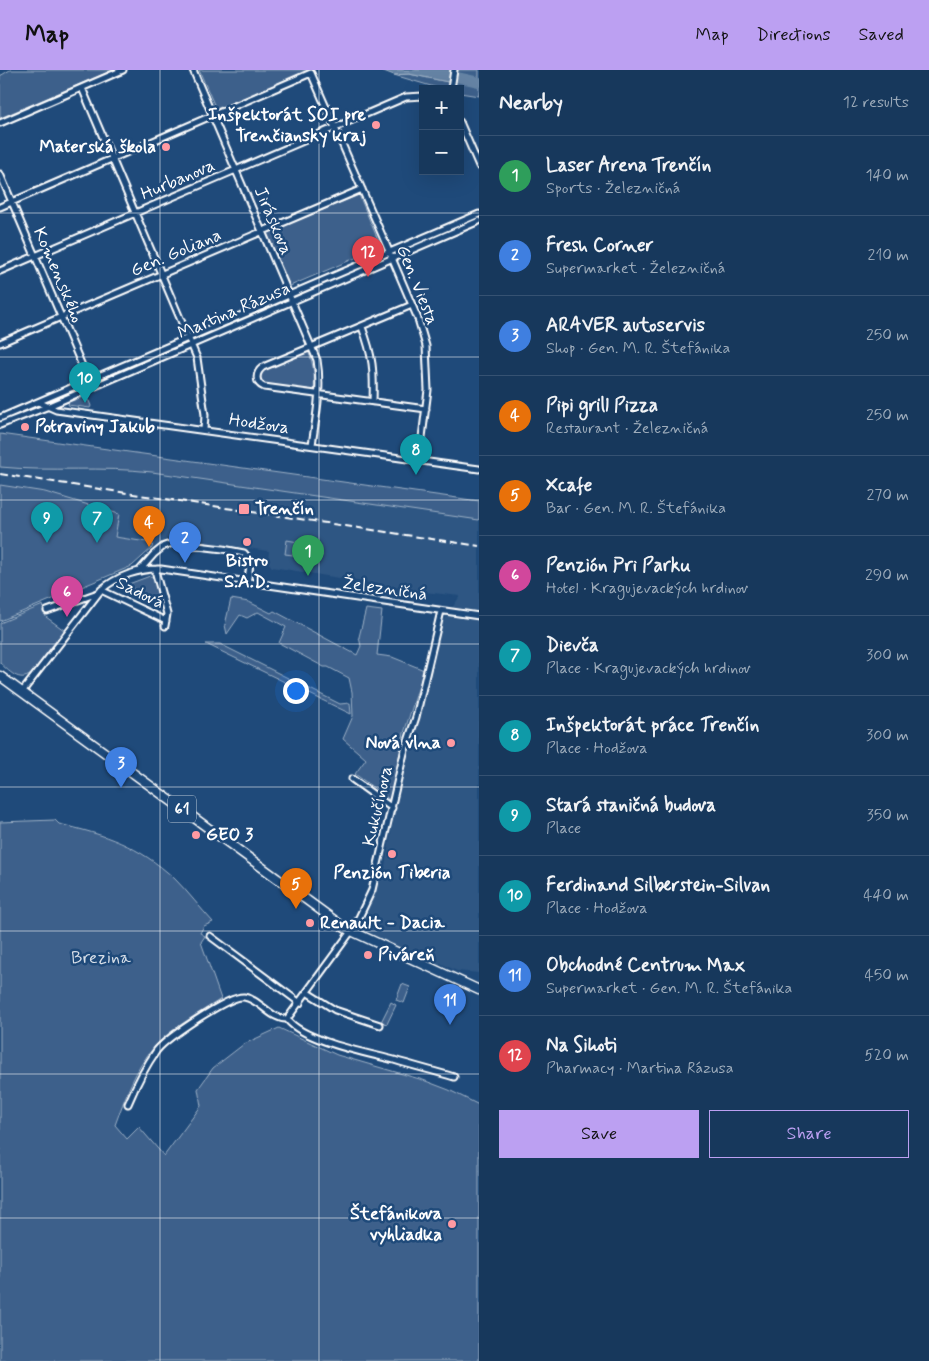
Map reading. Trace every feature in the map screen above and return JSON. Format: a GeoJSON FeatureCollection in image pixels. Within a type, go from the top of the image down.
{"type":"FeatureCollection","features":[{"type":"Feature","properties":{"kind":"main road","name":"61"},"geometry":{"type":"LineString","coordinates":[[0,676],[351,932],[479,990]]}},
{"type":"Feature","properties":{"kind":"street"},"geometry":{"type":"LineString","coordinates":[[0,123],[124,70]]}},
{"type":"Feature","properties":{"kind":"street","name":"Jiráskova"},"geometry":{"type":"LineString","coordinates":[[193,70],[317,360],[319,394],[312,445]]}},
{"type":"Feature","properties":{"kind":"street"},"geometry":{"type":"LineString","coordinates":[[452,85],[454,70]]}},
{"type":"Feature","properties":{"kind":"street","name":"Gen. Viesta"},"geometry":{"type":"LineString","coordinates":[[212,115],[311,73],[412,305],[422,334],[428,358],[428,390],[419,461]]}},
{"type":"Feature","properties":{"kind":"street"},"geometry":{"type":"LineString","coordinates":[[82,88],[197,358],[206,415],[204,430]]}},
{"type":"Feature","properties":{"kind":"street","name":"Hurbanova"},"geometry":{"type":"LineString","coordinates":[[0,271],[406,97],[419,96]]}},
{"type":"Feature","properties":{"kind":"street"},"geometry":{"type":"LineString","coordinates":[[0,207],[212,115]]}},
{"type":"Feature","properties":{"kind":"street"},"geometry":{"type":"LineString","coordinates":[[463,130],[479,166]]}},
{"type":"Feature","properties":{"kind":"street","name":"Komenského"},"geometry":{"type":"LineString","coordinates":[[0,174],[92,387]]}},
{"type":"Feature","properties":{"kind":"street","name":"Gen. Goliana"},"geometry":{"type":"LineString","coordinates":[[0,343],[362,189]]}},
{"type":"Feature","properties":{"kind":"street","name":"Martina Rázusa"},"geometry":{"type":"LineString","coordinates":[[0,418],[479,214]]}},
{"type":"Feature","properties":{"kind":"street","name":"Martina Rázusa"},"geometry":{"type":"LineString","coordinates":[[0,425],[49,406],[479,221]]}},
{"type":"Feature","properties":{"kind":"street"},"geometry":{"type":"LineString","coordinates":[[412,305],[263,367],[258,372],[257,378],[264,387],[426,409]]}},
{"type":"Feature","properties":{"kind":"street"},"geometry":{"type":"LineString","coordinates":[[362,327],[372,354],[374,366],[374,402]]}},
{"type":"Feature","properties":{"kind":"street","name":"Hodžova"},"geometry":{"type":"LineString","coordinates":[[38,402],[56,410],[479,469]]}},
{"type":"Feature","properties":{"kind":"street"},"geometry":{"type":"LineString","coordinates":[[22,692],[100,591],[112,582],[138,571],[162,548],[177,542],[244,554],[250,560],[247,582]]}},
{"type":"Feature","properties":{"kind":"street","name":"Železničná"},"geometry":{"type":"LineString","coordinates":[[138,571],[156,569],[479,616]]}},
{"type":"Feature","properties":{"kind":"street","name":"Sadová"},"geometry":{"type":"LineString","coordinates":[[100,591],[165,623],[167,614],[156,569]]}},
{"type":"Feature","properties":{"kind":"street"},"geometry":{"type":"LineString","coordinates":[[47,611],[100,591]]}},
{"type":"Feature","properties":{"kind":"street","name":"Kukučínova"},"geometry":{"type":"LineString","coordinates":[[287,1019],[308,993],[351,932],[372,890],[404,754],[416,716],[441,611]]}},
{"type":"Feature","properties":{"kind":"street"},"geometry":{"type":"LineString","coordinates":[[352,779],[392,808]]}},
{"type":"Feature","properties":{"kind":"street"},"geometry":{"type":"LineString","coordinates":[[210,936],[300,1003]]}},
{"type":"Feature","properties":{"kind":"street"},"geometry":{"type":"LineString","coordinates":[[308,993],[335,1010],[380,1025]]}},
{"type":"Feature","properties":{"kind":"street"},"geometry":{"type":"LineString","coordinates":[[128,1104],[141,1074],[159,1049],[176,1034],[225,1002],[234,998],[244,997],[282,1020],[287,1019],[291,1024],[321,1040],[454,1077]]}},
{"type":"Feature","properties":{"kind":"shaded area"},"geometry":{"type":"Polygon","coordinates":[[[381,70],[450,70],[448,82],[409,74],[394,75],[381,70]]]}},
{"type":"Feature","properties":{"kind":"shaded area"},"geometry":{"type":"Polygon","coordinates":[[[0,434],[479,501],[479,973],[457,971],[440,963],[440,967],[359,928],[385,866],[403,765],[442,623],[460,596],[424,592],[272,567],[268,562],[269,551],[168,538],[142,557],[115,537],[119,514],[0,485],[0,434]]]}},
{"type":"Feature","properties":{"kind":"green space"},"geometry":{"type":"Polygon","coordinates":[[[10,70],[113,70],[0,118],[0,76],[10,70]]]}},
{"type":"Feature","properties":{"kind":"green space"},"geometry":{"type":"Polygon","coordinates":[[[199,70],[313,70],[216,109],[199,70]]]}},
{"type":"Feature","properties":{"kind":"green space"},"geometry":{"type":"Polygon","coordinates":[[[450,70],[479,70],[479,96],[464,94],[464,85],[428,85],[394,75],[409,74],[448,82],[450,70]]]}},
{"type":"Feature","properties":{"kind":"green space"},"geometry":{"type":"Polygon","coordinates":[[[359,195],[381,247],[290,286],[267,233],[359,195]]]}},
{"type":"Feature","properties":{"kind":"green space"},"geometry":{"type":"Polygon","coordinates":[[[479,216],[479,218],[393,254],[393,253],[479,216]]]}},
{"type":"Feature","properties":{"kind":"green space"},"geometry":{"type":"Polygon","coordinates":[[[387,256],[294,297],[292,295],[387,256]]]}},
{"type":"Feature","properties":{"kind":"green space"},"geometry":{"type":"Polygon","coordinates":[[[287,298],[194,340],[192,338],[287,298]]]}},
{"type":"Feature","properties":{"kind":"green space"},"geometry":{"type":"Polygon","coordinates":[[[187,341],[94,383],[92,381],[187,341]]]}},
{"type":"Feature","properties":{"kind":"green space"},"geometry":{"type":"Polygon","coordinates":[[[308,351],[314,371],[314,392],[265,386],[260,381],[260,373],[264,370],[308,351]]]}},
{"type":"Feature","properties":{"kind":"green space"},"geometry":{"type":"Polygon","coordinates":[[[83,397],[89,401],[90,408],[68,405],[69,402],[83,397]]]}},
{"type":"Feature","properties":{"kind":"green space"},"geometry":{"type":"Polygon","coordinates":[[[0,434],[479,501],[479,520],[152,472],[114,469],[0,467],[0,434]]]}},
{"type":"Feature","properties":{"kind":"green space"},"geometry":{"type":"Polygon","coordinates":[[[0,485],[45,492],[119,514],[115,537],[153,543],[152,548],[132,566],[0,621],[0,485]]]}},
{"type":"Feature","properties":{"kind":"green space"},"geometry":{"type":"Polygon","coordinates":[[[287,540],[321,546],[322,556],[317,558],[285,554],[287,540]]]}},
{"type":"Feature","properties":{"kind":"green space"},"geometry":{"type":"Polygon","coordinates":[[[150,576],[154,578],[160,602],[126,585],[150,576]]]}},
{"type":"Feature","properties":{"kind":"green space"},"geometry":{"type":"Polygon","coordinates":[[[231,599],[249,602],[271,613],[274,611],[357,655],[361,646],[359,637],[366,609],[382,611],[377,655],[392,657],[424,670],[404,733],[390,800],[355,774],[366,759],[343,739],[353,716],[352,692],[349,678],[279,643],[286,627],[258,612],[247,618],[240,615],[227,634],[225,625],[231,599]]]}},
{"type":"Feature","properties":{"kind":"green space"},"geometry":{"type":"Polygon","coordinates":[[[43,605],[46,617],[64,630],[31,674],[18,677],[0,663],[0,623],[43,605]]]}},
{"type":"Feature","properties":{"kind":"green space"},"geometry":{"type":"Polygon","coordinates":[[[206,644],[220,644],[340,704],[350,703],[351,714],[206,644]]]}},
{"type":"Feature","properties":{"kind":"green space","name":"Brezina"},"geometry":{"type":"Polygon","coordinates":[[[55,820],[59,824],[107,837],[148,858],[175,879],[213,922],[204,926],[200,933],[205,936],[201,942],[221,999],[169,1033],[148,1055],[131,1084],[115,1125],[127,1139],[139,1127],[164,1156],[201,1106],[198,1089],[213,1068],[244,1044],[279,1028],[337,1055],[423,1080],[479,1105],[479,1361],[0,1361],[0,822],[55,820]]]}},
{"type":"Feature","properties":{"kind":"green space"},"geometry":{"type":"Polygon","coordinates":[[[402,984],[410,987],[404,1003],[396,1000],[402,984]]]}},
{"type":"Feature","properties":{"kind":"green space"},"geometry":{"type":"Polygon","coordinates":[[[391,1002],[396,1005],[387,1024],[381,1022],[391,1002]]]}},
{"type":"Feature","properties":{"kind":"waterway"},"geometry":{"type":"LineString","coordinates":[[425,70],[479,82]]}},
{"type":"Feature","properties":{"kind":"railway"},"geometry":{"type":"LineString","coordinates":[[0,474],[479,546]]}},
{"type":"Feature","properties":{"kind":"place","name":"Inšpektorát SOI pre Trenčiansky kraj"},"geometry":{"type":"Point","coordinates":[376,125]}},
{"type":"Feature","properties":{"kind":"place","name":"Materská škola"},"geometry":{"type":"Point","coordinates":[166,147]}},
{"type":"Feature","properties":{"kind":"place","name":"Na Sihoti"},"geometry":{"type":"Point","coordinates":[368,277]}},
{"type":"Feature","properties":{"kind":"place","name":"Ferdinand Silberstein-Silvan"},"geometry":{"type":"Point","coordinates":[85,403]}},
{"type":"Feature","properties":{"kind":"place","name":"Potraviny Jakub"},"geometry":{"type":"Point","coordinates":[25,427]}},
{"type":"Feature","properties":{"kind":"place","name":"Inšpektorát práce Trenčín"},"geometry":{"type":"Point","coordinates":[416,475]}},
{"type":"Feature","properties":{"kind":"place","name":"Trenčín"},"geometry":{"type":"Point","coordinates":[244,509]}},
{"type":"Feature","properties":{"kind":"place","name":"Bistro S.A.D."},"geometry":{"type":"Point","coordinates":[247,542]}},
{"type":"Feature","properties":{"kind":"place","name":"Stará staničná budova"},"geometry":{"type":"Point","coordinates":[47,543]}},
{"type":"Feature","properties":{"kind":"place","name":"Dievča"},"geometry":{"type":"Point","coordinates":[97,543]}},
{"type":"Feature","properties":{"kind":"place","name":"Pipi grill Pizza"},"geometry":{"type":"Point","coordinates":[149,547]}},
{"type":"Feature","properties":{"kind":"place","name":"Fresh Corner"},"geometry":{"type":"Point","coordinates":[185,563]}},
{"type":"Feature","properties":{"kind":"place","name":"Laser Arena Trenčín"},"geometry":{"type":"Point","coordinates":[308,576]}},
{"type":"Feature","properties":{"kind":"place","name":"Penzión Pri Parku"},"geometry":{"type":"Point","coordinates":[67,617]}},
{"type":"Feature","properties":{"kind":"place","name":"Nová vlna"},"geometry":{"type":"Point","coordinates":[451,743]}},
{"type":"Feature","properties":{"kind":"place","name":"ARAVER autoservis"},"geometry":{"type":"Point","coordinates":[121,788]}},
{"type":"Feature","properties":{"kind":"place","name":"GEO 3"},"geometry":{"type":"Point","coordinates":[196,835]}},
{"type":"Feature","properties":{"kind":"place","name":"Penzión Tiberia"},"geometry":{"type":"Point","coordinates":[392,854]}},
{"type":"Feature","properties":{"kind":"place","name":"Xcafe"},"geometry":{"type":"Point","coordinates":[296,909]}},
{"type":"Feature","properties":{"kind":"place","name":"Renault - Dacia"},"geometry":{"type":"Point","coordinates":[310,923]}},
{"type":"Feature","properties":{"kind":"place","name":"Piváreň"},"geometry":{"type":"Point","coordinates":[368,955]}},
{"type":"Feature","properties":{"kind":"place","name":"Obchodné Centrum Max"},"geometry":{"type":"Point","coordinates":[450,1025]}},
{"type":"Feature","properties":{"kind":"place","name":"Štefánikova vyhliadka"},"geometry":{"type":"Point","coordinates":[452,1224]}}]}
